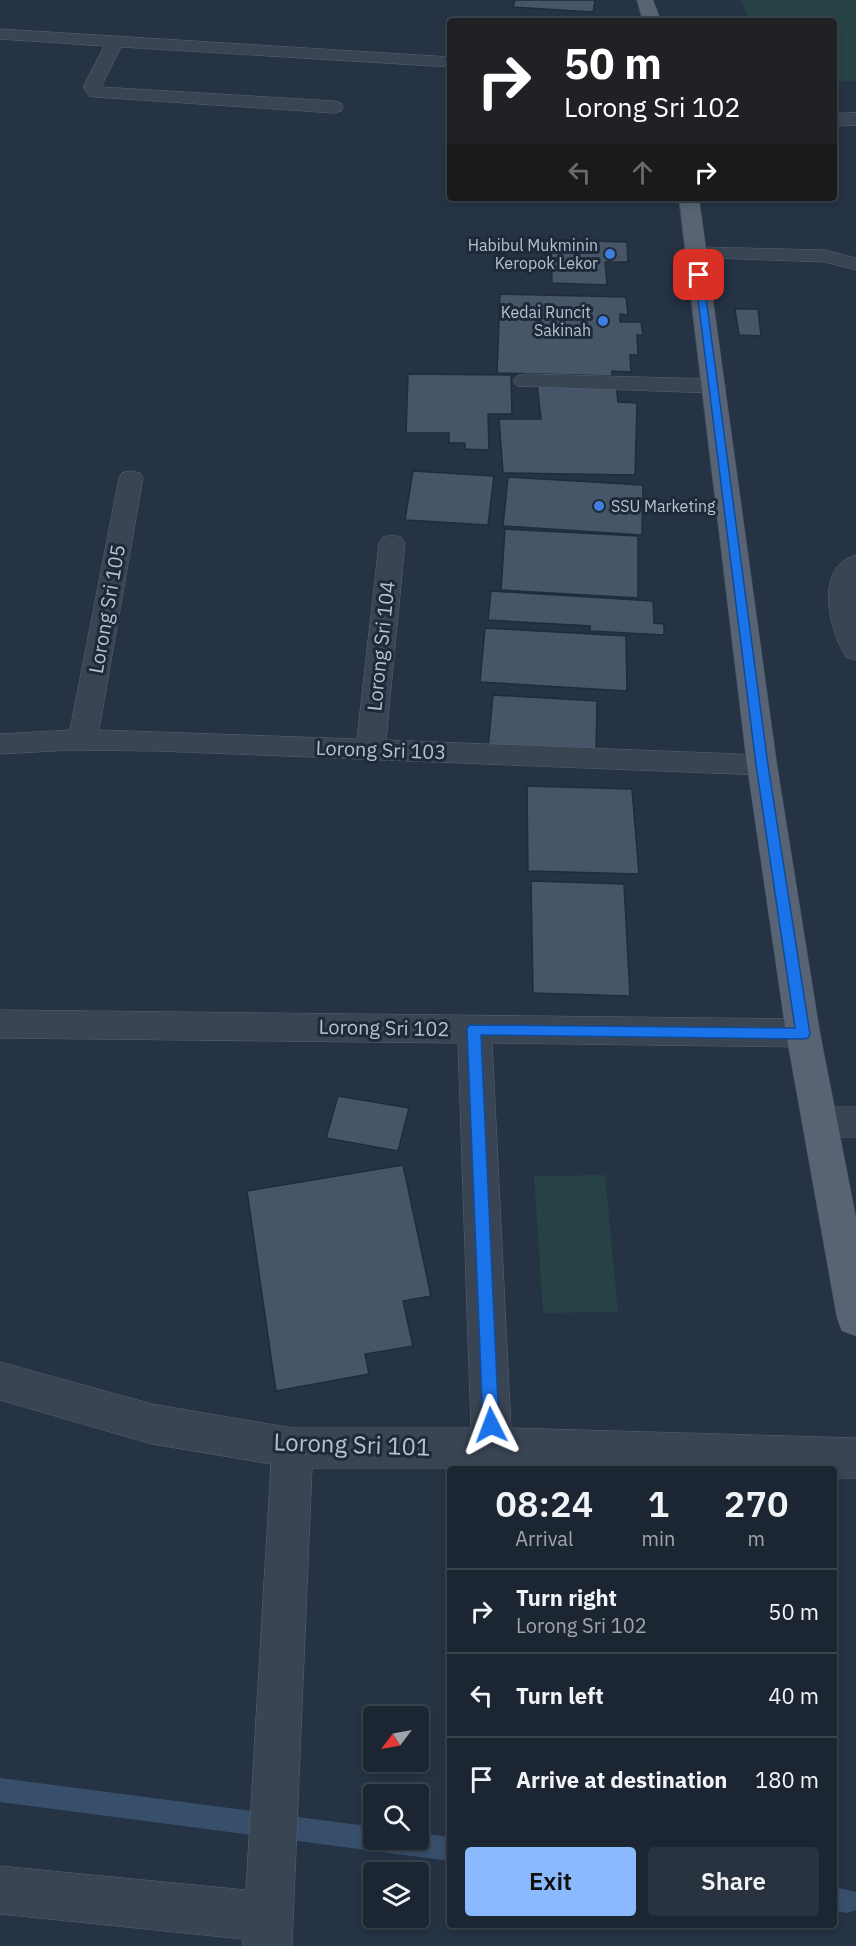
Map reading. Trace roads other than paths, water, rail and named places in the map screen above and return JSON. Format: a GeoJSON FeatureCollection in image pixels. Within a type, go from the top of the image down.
{"type":"FeatureCollection","features":[{"type":"Feature","properties":{"kind":"main road"},"geometry":{"type":"LineString","coordinates":[[645,0],[651,18]]}},
{"type":"Feature","properties":{"kind":"main road"},"geometry":{"type":"LineString","coordinates":[[689,201],[762,765],[803,1034],[856,1318]]}},
{"type":"Feature","properties":{"kind":"street"},"geometry":{"type":"LineString","coordinates":[[0,34],[447,62]]}},
{"type":"Feature","properties":{"kind":"street"},"geometry":{"type":"LineString","coordinates":[[115,42],[92,87],[95,92],[334,107]]}},
{"type":"Feature","properties":{"kind":"street"},"geometry":{"type":"LineString","coordinates":[[837,120],[856,119]]}},
{"type":"Feature","properties":{"kind":"street"},"geometry":{"type":"LineString","coordinates":[[696,253],[856,256]]}},
{"type":"Feature","properties":{"kind":"street"},"geometry":{"type":"LineString","coordinates":[[825,256],[856,264]]}},
{"type":"Feature","properties":{"kind":"street"},"geometry":{"type":"LineString","coordinates":[[525,381],[714,386]]}},
{"type":"Feature","properties":{"kind":"street","name":"Lorong Sri 105"},"geometry":{"type":"LineString","coordinates":[[83,740],[131,478]]}},
{"type":"Feature","properties":{"kind":"street","name":"Lorong Sri 104"},"geometry":{"type":"LineString","coordinates":[[370,750],[392,543]]}},
{"type":"Feature","properties":{"kind":"street"},"geometry":{"type":"LineString","coordinates":[[856,563],[845,572],[840,590],[856,651]]}},
{"type":"Feature","properties":{"kind":"street","name":"Lorong Sri 103"},"geometry":{"type":"LineString","coordinates":[[0,744],[83,740],[762,765]]}},
{"type":"Feature","properties":{"kind":"street","name":"Lorong Sri 102"},"geometry":{"type":"LineString","coordinates":[[0,1024],[803,1034]]}},
{"type":"Feature","properties":{"kind":"street"},"geometry":{"type":"LineString","coordinates":[[474,1029],[492,1448]]}},
{"type":"Feature","properties":{"kind":"street"},"geometry":{"type":"LineString","coordinates":[[821,1122],[856,1122]]}},
{"type":"Feature","properties":{"kind":"street","name":"Lorong Sri 101"},"geometry":{"type":"LineString","coordinates":[[0,1381],[152,1424],[292,1448],[492,1448],[856,1458]]}},
{"type":"Feature","properties":{"kind":"street"},"geometry":{"type":"LineString","coordinates":[[0,1890],[268,1931],[292,1448]]}},
{"type":"Feature","properties":{"kind":"waterway"},"geometry":{"type":"LineString","coordinates":[[0,1790],[363,1838]]}},
{"type":"Feature","properties":{"kind":"waterway"},"geometry":{"type":"LineString","coordinates":[[429,1846],[447,1849]]}},
{"type":"Feature","properties":{"kind":"waterway"},"geometry":{"type":"LineString","coordinates":[[837,1899],[847,1901]]}},
{"type":"Feature","properties":{"kind":"place","name":"Habibul Mukminin Keropok Lekor"},"geometry":{"type":"Point","coordinates":[610,254]}},
{"type":"Feature","properties":{"kind":"place","name":"Kedai Runcit Sakinah"},"geometry":{"type":"Point","coordinates":[603,321]}},
{"type":"Feature","properties":{"kind":"place","name":"SSU Marketing"},"geometry":{"type":"Point","coordinates":[599,506]}}]}
